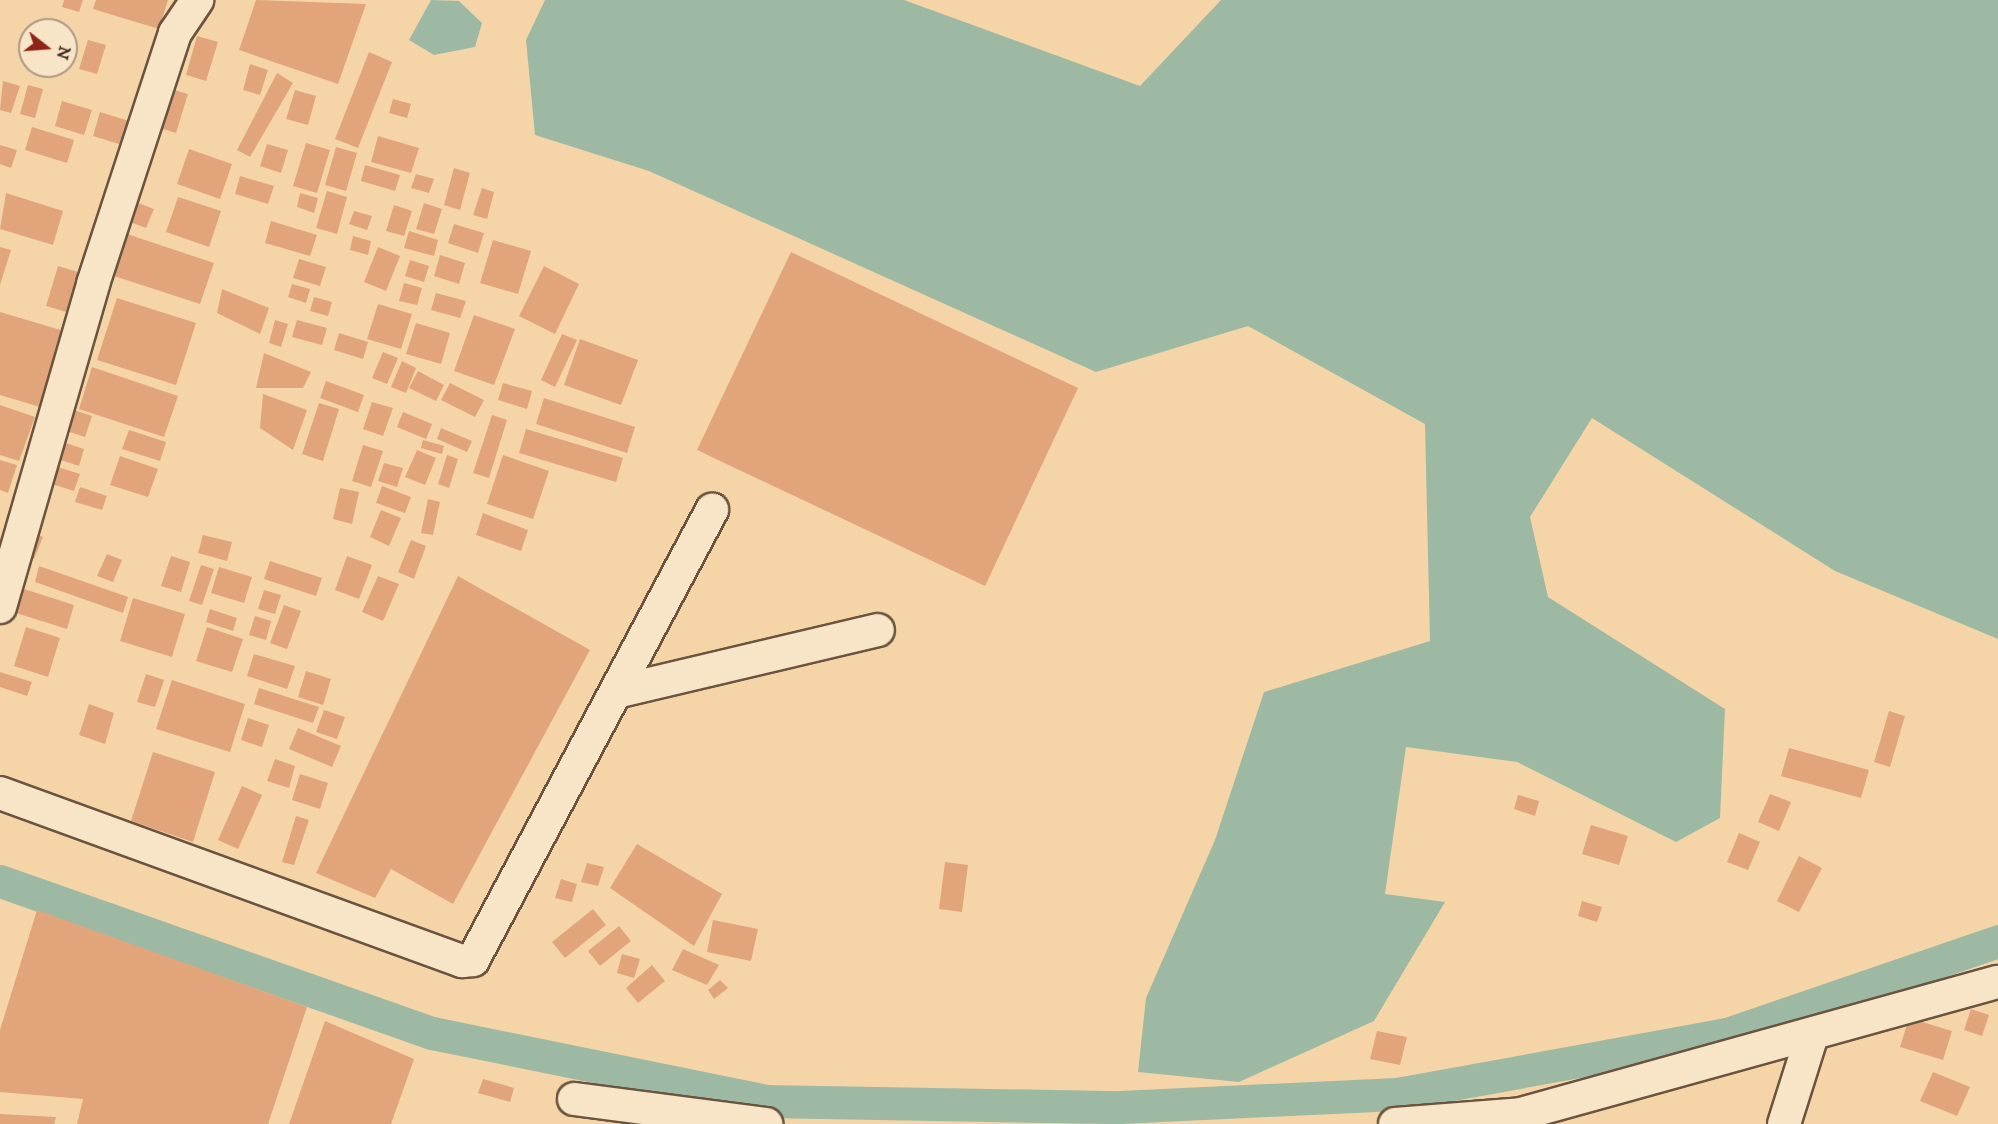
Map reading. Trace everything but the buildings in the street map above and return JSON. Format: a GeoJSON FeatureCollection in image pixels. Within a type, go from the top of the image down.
{"type":"FeatureCollection","features":[{"type":"Feature","properties":{"kind":"street"},"geometry":{"type":"LineString","coordinates":[[0,607],[93,284],[175,33],[196,0]]}},
{"type":"Feature","properties":{"kind":"street"},"geometry":{"type":"LineString","coordinates":[[0,793],[462,961],[473,960],[712,510]]}},
{"type":"Feature","properties":{"kind":"street"},"geometry":{"type":"LineString","coordinates":[[616,692],[878,630]]}},
{"type":"Feature","properties":{"kind":"street"},"geometry":{"type":"LineString","coordinates":[[1395,1124],[1521,1114],[1998,982]]}},
{"type":"Feature","properties":{"kind":"street"},"geometry":{"type":"LineString","coordinates":[[1784,1124],[1812,1035]]}},
{"type":"Feature","properties":{"kind":"street"},"geometry":{"type":"LineString","coordinates":[[574,1099],[766,1124]]}},
{"type":"Feature","properties":{"kind":"shaded area"},"geometry":{"type":"Polygon","coordinates":[[[431,0],[459,1],[482,23],[475,47],[434,55],[409,40],[431,0]]]}},
{"type":"Feature","properties":{"kind":"shaded area"},"geometry":{"type":"Polygon","coordinates":[[[545,0],[904,0],[1140,86],[1221,0],[1998,0],[1998,639],[1835,571],[1592,418],[1530,517],[1548,597],[1725,709],[1720,818],[1676,842],[1517,762],[1406,747],[1385,894],[1445,902],[1374,1021],[1239,1082],[1138,1072],[1146,998],[1215,840],[1264,692],[1430,641],[1425,424],[1248,326],[1096,372],[649,171],[535,135],[526,40],[545,0]]]}},
{"type":"Feature","properties":{"kind":"waterway"},"geometry":{"type":"LineString","coordinates":[[0,881],[432,1033],[765,1101],[1120,1107],[1397,1094],[1727,1034],[1998,941]]}}]}
